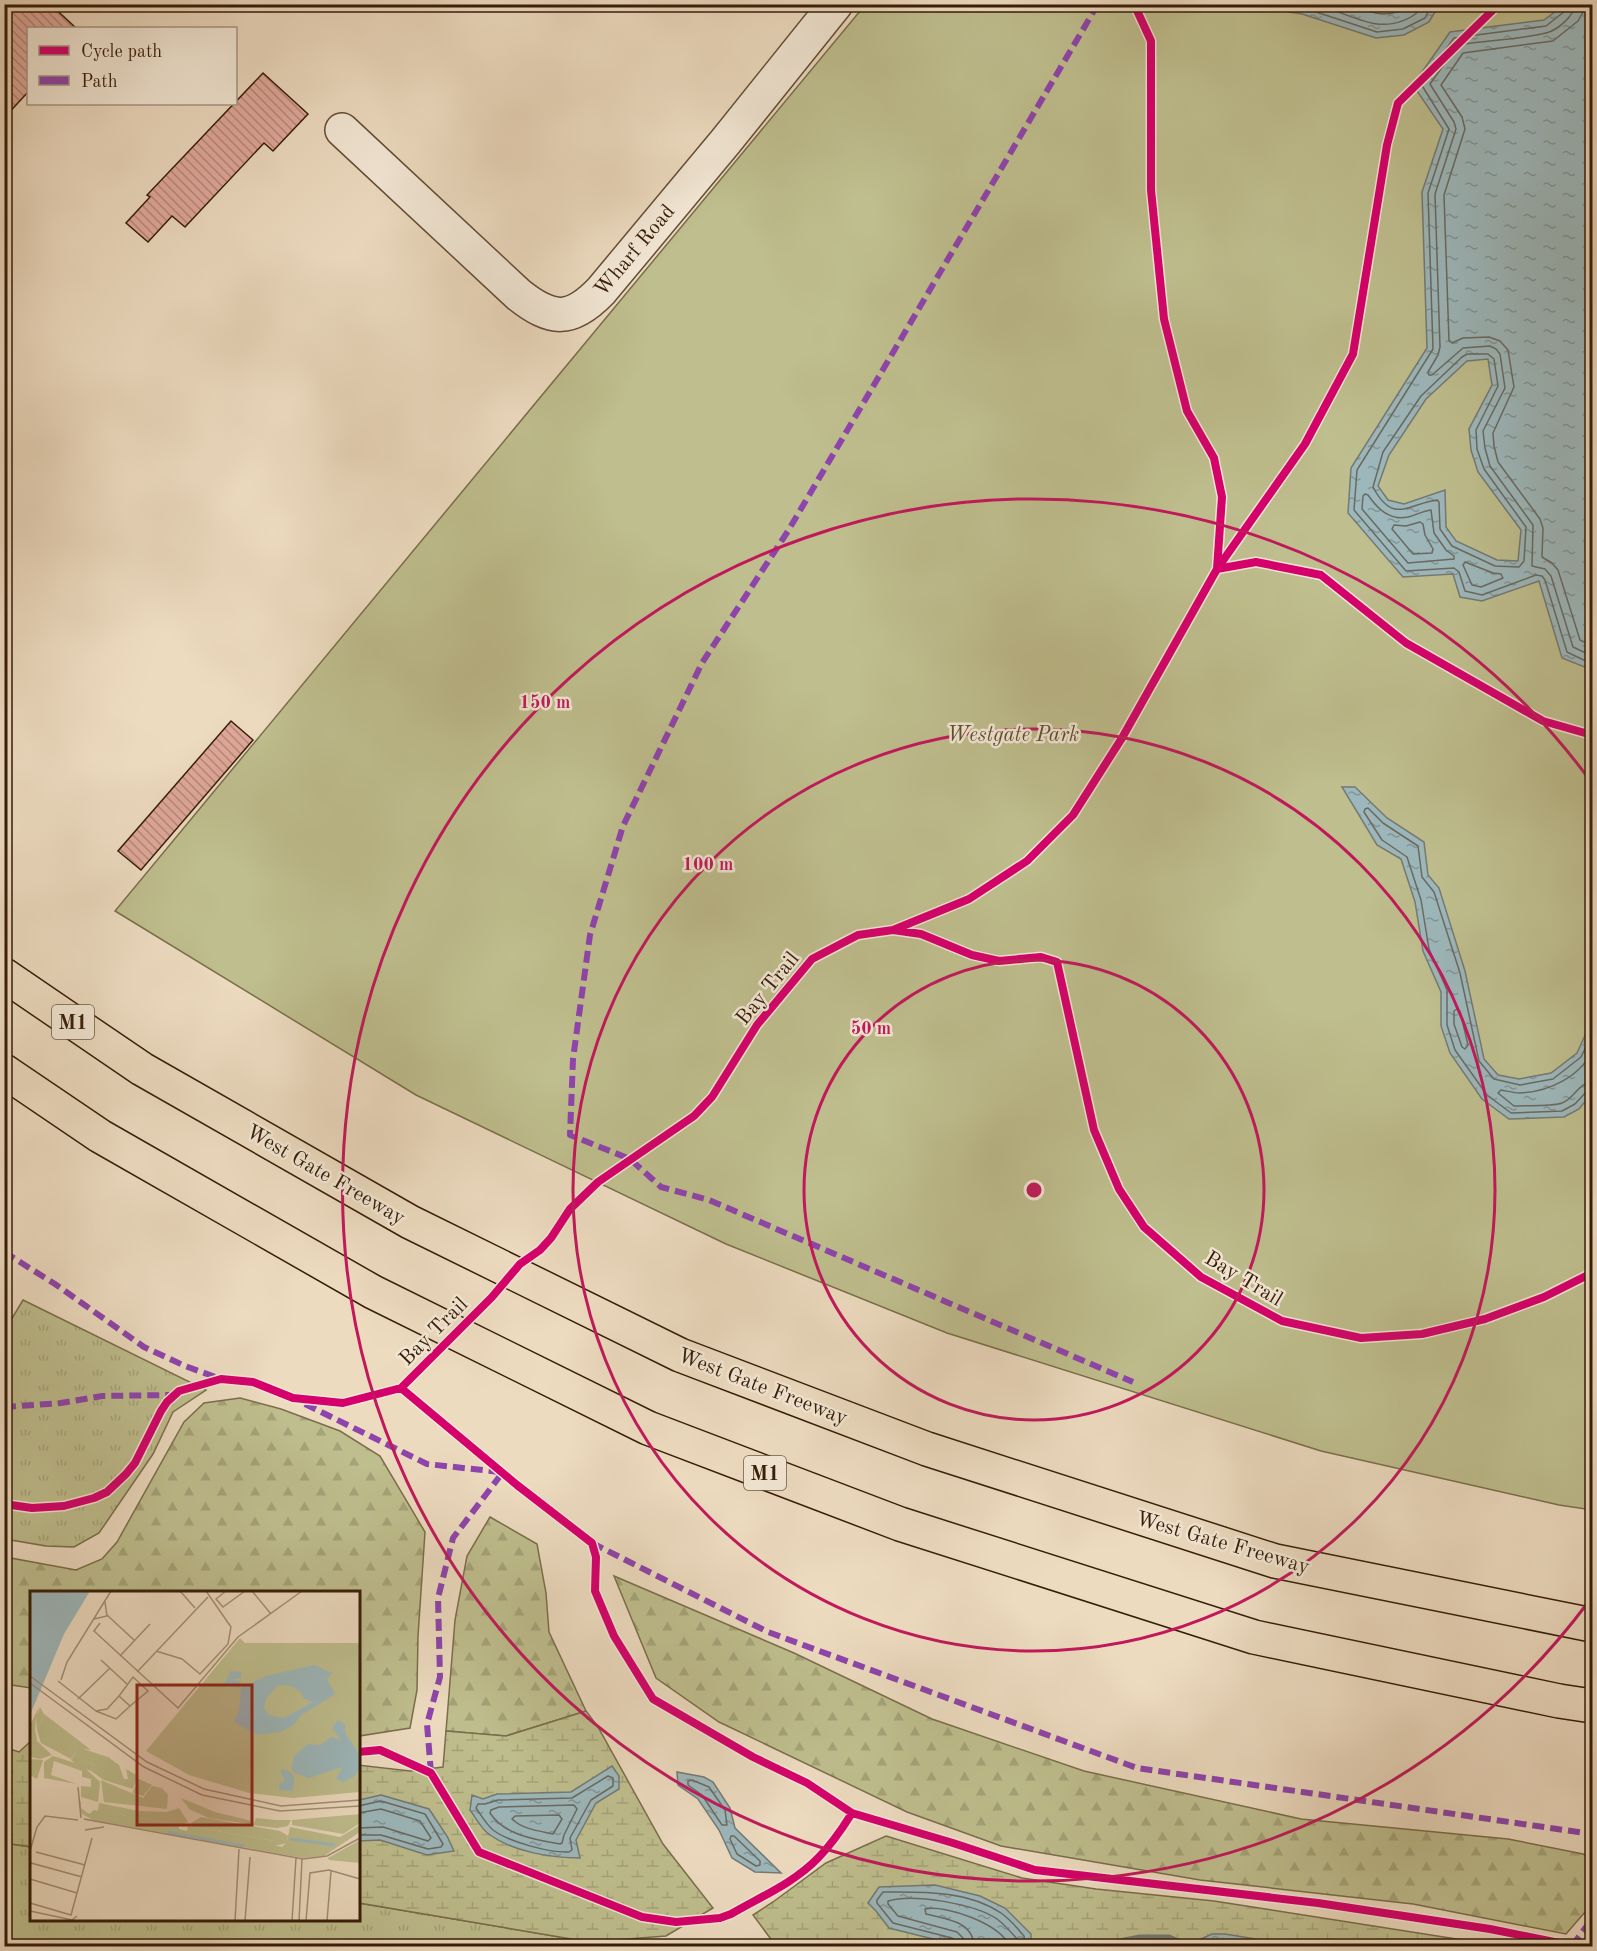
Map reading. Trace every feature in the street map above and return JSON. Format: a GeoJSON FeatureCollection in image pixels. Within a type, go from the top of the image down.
{"type":"FeatureCollection","features":[{"type":"Feature","properties":{"kind":"highway","name":"West Gate Freeway"},"geometry":{"type":"LineString","coordinates":[[4,975],[142,1069],[410,1222],[680,1355],[927,1449],[1275,1561],[1593,1625]]}},
{"type":"Feature","properties":{"kind":"highway","name":"M1"},"geometry":{"type":"LineString","coordinates":[[4,1071],[100,1136],[373,1292],[648,1428],[900,1524],[1254,1637],[1548,1699],[1593,1706]]}},
{"type":"Feature","properties":{"kind":"street","name":"Wharf Road"},"geometry":{"type":"LineString","coordinates":[[342,130],[519,296],[549,314],[565,315],[580,309],[601,291],[836,4]]}},
{"type":"Feature","properties":{"kind":"green space","name":"Westgate Park"},"geometry":{"type":"Polygon","coordinates":[[[865,5],[1592,5],[1592,1510],[1559,1505],[1321,1451],[947,1333],[726,1244],[416,1095],[115,911],[865,5]]]}},
{"type":"Feature","properties":{"kind":"green space"},"geometry":{"type":"Polygon","coordinates":[[[23,1300],[206,1390],[173,1412],[153,1454],[99,1533],[74,1547],[46,1546],[5,1539],[5,1330],[23,1300]]]}},
{"type":"Feature","properties":{"kind":"green space"},"geometry":{"type":"Polygon","coordinates":[[[240,1398],[281,1409],[340,1431],[380,1456],[425,1532],[417,1690],[410,1728],[360,1736],[360,1591],[30,1591],[30,1688],[5,1684],[5,1557],[76,1570],[102,1559],[117,1542],[184,1422],[204,1403],[240,1398]]]}},
{"type":"Feature","properties":{"kind":"green space"},"geometry":{"type":"Polygon","coordinates":[[[490,1517],[537,1544],[546,1593],[549,1632],[586,1711],[506,1736],[446,1731],[455,1620],[467,1556],[490,1517]]]}},
{"type":"Feature","properties":{"kind":"green space"},"geometry":{"type":"Polygon","coordinates":[[[614,1576],[794,1653],[932,1719],[1084,1771],[1301,1819],[1508,1839],[1583,1854],[1592,1861],[1592,1904],[1566,1934],[1413,1904],[1200,1880],[1001,1846],[907,1812],[719,1722],[656,1678],[614,1576]]]}},
{"type":"Feature","properties":{"kind":"green space"},"geometry":{"type":"Polygon","coordinates":[[[586,1711],[598,1727],[663,1844],[713,1908],[666,1936],[589,1942],[360,1903],[360,1765],[410,1771],[443,1767],[446,1731],[506,1736],[586,1711]]]}},
{"type":"Feature","properties":{"kind":"green space"},"geometry":{"type":"Polygon","coordinates":[[[30,1742],[30,1847],[5,1843],[4,1747],[19,1752],[30,1742]]]}},
{"type":"Feature","properties":{"kind":"green space"},"geometry":{"type":"Polygon","coordinates":[[[886,1836],[1022,1878],[1096,1889],[1214,1901],[1501,1946],[776,1946],[753,1915],[826,1863],[886,1836]]]}},
{"type":"Feature","properties":{"kind":"green space"},"geometry":{"type":"Polygon","coordinates":[[[4,1843],[30,1847],[30,1921],[360,1921],[360,1903],[589,1942],[588,1946],[5,1946],[4,1843]]]}},
{"type":"Feature","properties":{"kind":"water"},"geometry":{"type":"Polygon","coordinates":[[[1439,4],[1429,22],[1404,35],[1376,38],[1302,14],[1245,5],[1439,4]]]}},
{"type":"Feature","properties":{"kind":"water"},"geometry":{"type":"Polygon","coordinates":[[[1564,5],[1592,5],[1592,670],[1562,658],[1539,581],[1482,601],[1460,597],[1453,574],[1403,577],[1348,513],[1351,468],[1427,348],[1422,192],[1443,129],[1413,85],[1450,32],[1544,20],[1564,5]],[[1488,359],[1467,361],[1426,399],[1389,455],[1378,486],[1388,500],[1404,504],[1445,490],[1446,527],[1456,541],[1497,560],[1518,561],[1521,530],[1478,472],[1471,450],[1469,429],[1492,385],[1488,359]]]}},
{"type":"Feature","properties":{"kind":"water"},"geometry":{"type":"Polygon","coordinates":[[[1342,787],[1355,787],[1387,818],[1424,842],[1428,875],[1439,888],[1465,971],[1484,1059],[1498,1075],[1519,1079],[1551,1073],[1577,1053],[1592,1020],[1592,1093],[1579,1109],[1564,1117],[1509,1119],[1482,1099],[1450,1053],[1441,1026],[1441,992],[1423,951],[1415,902],[1401,859],[1377,845],[1342,787]]]}},
{"type":"Feature","properties":{"kind":"water"},"geometry":{"type":"Polygon","coordinates":[[[612,1766],[619,1776],[619,1789],[596,1803],[576,1840],[580,1858],[546,1855],[510,1846],[487,1833],[470,1810],[472,1795],[483,1799],[497,1794],[571,1792],[612,1766]]]}},
{"type":"Feature","properties":{"kind":"water"},"geometry":{"type":"Polygon","coordinates":[[[677,1772],[704,1777],[713,1782],[730,1808],[735,1828],[781,1873],[755,1872],[732,1858],[719,1830],[698,1799],[678,1785],[677,1772]]]}},
{"type":"Feature","properties":{"kind":"water"},"geometry":{"type":"Polygon","coordinates":[[[381,1795],[429,1809],[454,1851],[427,1855],[380,1840],[360,1841],[360,1800],[381,1795]]]}},
{"type":"Feature","properties":{"kind":"water"},"geometry":{"type":"Polygon","coordinates":[[[935,1885],[980,1896],[1005,1908],[1031,1934],[1031,1946],[961,1946],[889,1928],[868,1903],[879,1887],[935,1885]]]}},
{"type":"Feature","properties":{"kind":"water"},"geometry":{"type":"Polygon","coordinates":[[[1212,1934],[1225,1934],[1297,1946],[1193,1946],[1212,1934]]]}},
{"type":"Feature","properties":{"kind":"building"},"geometry":{"type":"Polygon","coordinates":[[[4,4],[50,4],[75,27],[27,27],[27,93],[4,118],[4,4]]]}},
{"type":"Feature","properties":{"kind":"building"},"geometry":{"type":"Polygon","coordinates":[[[263,73],[308,114],[273,151],[264,143],[185,227],[172,216],[148,242],[126,223],[150,197],[147,195],[233,105],[237,105],[237,100],[263,73]]]}},
{"type":"Feature","properties":{"kind":"building"},"geometry":{"type":"Polygon","coordinates":[[[231,721],[253,740],[141,870],[118,851],[231,721]]]}},
{"type":"Feature","properties":{"kind":"waterway"},"geometry":{"type":"LineString","coordinates":[[1105,1946],[1140,1939],[1169,1939],[1184,1946]]}},
{"type":"Feature","properties":{"kind":"marked path"},"geometry":{"type":"LineString","coordinates":[[1098,4],[788,531],[702,663],[623,826],[590,935],[573,1059],[570,1135],[630,1159],[661,1187],[709,1200],[1133,1382]]}},
{"type":"Feature","properties":{"kind":"marked path"},"geometry":{"type":"LineString","coordinates":[[4,1252],[55,1284],[144,1347],[218,1378]]}},
{"type":"Feature","properties":{"kind":"marked path"},"geometry":{"type":"LineString","coordinates":[[4,1407],[61,1403],[102,1396],[173,1395]]}},
{"type":"Feature","properties":{"kind":"marked path"},"geometry":{"type":"LineString","coordinates":[[305,1404],[427,1464],[500,1472]]}},
{"type":"Feature","properties":{"kind":"marked path"},"geometry":{"type":"LineString","coordinates":[[431,1773],[427,1724],[440,1677],[438,1598],[453,1538],[503,1472]]}},
{"type":"Feature","properties":{"kind":"marked path"},"geometry":{"type":"LineString","coordinates":[[592,1543],[768,1632],[1137,1768],[1592,1834]]}},
{"type":"Feature","properties":{"kind":"marked path"},"geometry":{"type":"LineString","coordinates":[[1572,1946],[1592,1919]]}},
{"type":"Feature","properties":{"kind":"marked path"},"geometry":{"type":"LineString","coordinates":[[1572,1946],[1592,1940]]}},
{"type":"Feature","properties":{"kind":"cycle path"},"geometry":{"type":"LineString","coordinates":[[1134,4],[1151,41],[1151,190],[1164,319],[1187,411],[1214,458],[1222,497],[1217,569],[1256,562],[1321,575],[1406,643],[1543,721],[1592,735]]}},
{"type":"Feature","properties":{"kind":"cycle path"},"geometry":{"type":"LineString","coordinates":[[893,930],[969,899],[1027,861],[1073,815],[1122,738],[1217,569],[1305,444],[1353,354],[1387,145],[1398,103],[1499,4]]}},
{"type":"Feature","properties":{"kind":"cycle path","name":"Bay Trail"},"geometry":{"type":"LineString","coordinates":[[4,1504],[32,1508],[64,1506],[107,1492],[135,1463],[161,1411],[179,1391],[221,1379],[253,1382],[293,1398],[343,1403],[401,1388],[492,1297],[520,1264],[540,1250],[570,1209],[598,1182],[694,1116],[712,1097],[757,1025],[812,959],[858,935],[893,930],[921,934],[972,955],[999,961],[1041,957],[1057,962],[1094,1130],[1119,1189],[1144,1227],[1201,1277],[1282,1321],[1361,1338],[1422,1334],[1485,1319],[1544,1297],[1592,1273]]}},
{"type":"Feature","properties":{"kind":"cycle path"},"geometry":{"type":"LineString","coordinates":[[401,1388],[517,1485],[592,1543],[596,1557],[595,1591],[614,1636],[653,1699],[753,1757],[807,1783],[852,1813],[1035,1870],[1318,1903],[1490,1929],[1574,1946]]}},
{"type":"Feature","properties":{"kind":"cycle path"},"geometry":{"type":"LineString","coordinates":[[360,1752],[380,1750],[431,1773],[479,1852],[642,1917],[676,1922],[720,1918],[788,1882],[809,1867],[823,1853],[852,1813]]}}]}
